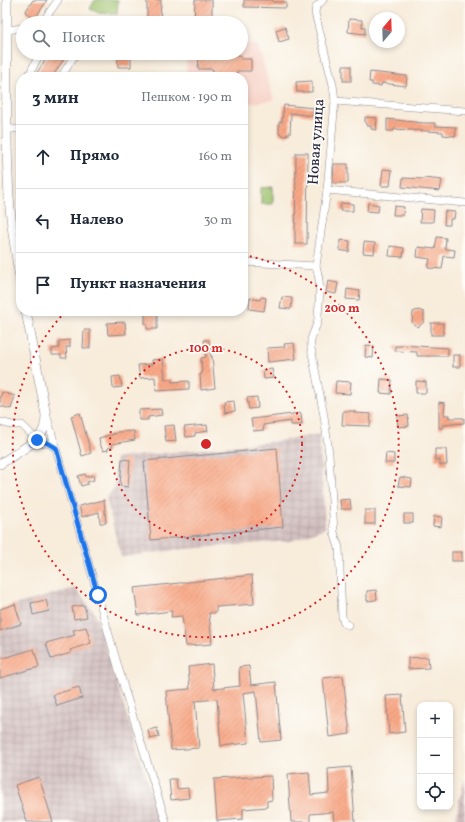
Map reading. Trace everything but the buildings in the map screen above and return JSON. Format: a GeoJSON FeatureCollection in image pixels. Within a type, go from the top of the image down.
{"type":"FeatureCollection","features":[{"type":"Feature","properties":{"kind":"main road"},"geometry":{"type":"LineString","coordinates":[[7,0],[7,30],[4,65],[9,196],[12,230],[16,250]]}},
{"type":"Feature","properties":{"kind":"main road"},"geometry":{"type":"LineString","coordinates":[[0,464],[35,442],[45,427],[46,415],[27,316]]}},
{"type":"Feature","properties":{"kind":"street"},"geometry":{"type":"LineString","coordinates":[[47,16],[58,0]]}},
{"type":"Feature","properties":{"kind":"street","name":"Новая улица"},"geometry":{"type":"LineString","coordinates":[[323,0],[316,7],[314,13],[333,86],[335,101],[327,190],[316,266],[319,278],[319,302],[316,326],[312,333],[310,348],[324,416],[329,454],[334,532],[339,548],[342,617],[344,624],[348,625]]}},
{"type":"Feature","properties":{"kind":"street"},"geometry":{"type":"LineString","coordinates":[[7,30],[16,29]]}},
{"type":"Feature","properties":{"kind":"street"},"geometry":{"type":"LineString","coordinates":[[30,72],[36,60]]}},
{"type":"Feature","properties":{"kind":"street"},"geometry":{"type":"LineString","coordinates":[[64,72],[72,60]]}},
{"type":"Feature","properties":{"kind":"street"},"geometry":{"type":"LineString","coordinates":[[335,101],[465,112]]}},
{"type":"Feature","properties":{"kind":"street"},"geometry":{"type":"LineString","coordinates":[[7,129],[16,129]]}},
{"type":"Feature","properties":{"kind":"street"},"geometry":{"type":"LineString","coordinates":[[327,190],[465,202]]}},
{"type":"Feature","properties":{"kind":"street"},"geometry":{"type":"LineString","coordinates":[[248,262],[316,266]]}},
{"type":"Feature","properties":{"kind":"street"},"geometry":{"type":"LineString","coordinates":[[46,415],[125,691],[152,773],[166,822]]}},
{"type":"Feature","properties":{"kind":"street"},"geometry":{"type":"LineString","coordinates":[[0,422],[12,425],[22,425],[35,442],[46,442],[56,448]]}},
{"type":"Feature","properties":{"kind":"shaded area"},"geometry":{"type":"Polygon","coordinates":[[[248,44],[258,45],[274,100],[248,103],[248,72],[186,72],[187,60],[248,60],[248,44]]]}},
{"type":"Feature","properties":{"kind":"shaded area"},"geometry":{"type":"Polygon","coordinates":[[[319,434],[325,528],[291,541],[184,549],[121,557],[106,498],[114,488],[116,458],[278,441],[319,434]]]}},
{"type":"Feature","properties":{"kind":"shaded area"},"geometry":{"type":"Polygon","coordinates":[[[75,588],[95,613],[160,822],[0,822],[0,609],[75,588]]]}},
{"type":"Feature","properties":{"kind":"shaded area"},"geometry":{"type":"Polygon","coordinates":[[[465,779],[465,822],[455,822],[459,801],[465,779]]]}},
{"type":"Feature","properties":{"kind":"green space"},"geometry":{"type":"Polygon","coordinates":[[[95,0],[118,0],[117,14],[99,13],[90,9],[95,0]]]}},
{"type":"Feature","properties":{"kind":"green space"},"geometry":{"type":"Polygon","coordinates":[[[273,187],[273,204],[261,204],[261,188],[273,187]]]}},
{"type":"Feature","properties":{"kind":"route"},"geometry":{"type":"LineString","coordinates":[[37,440],[32,444],[46,442],[56,448],[98,595]]}}]}
